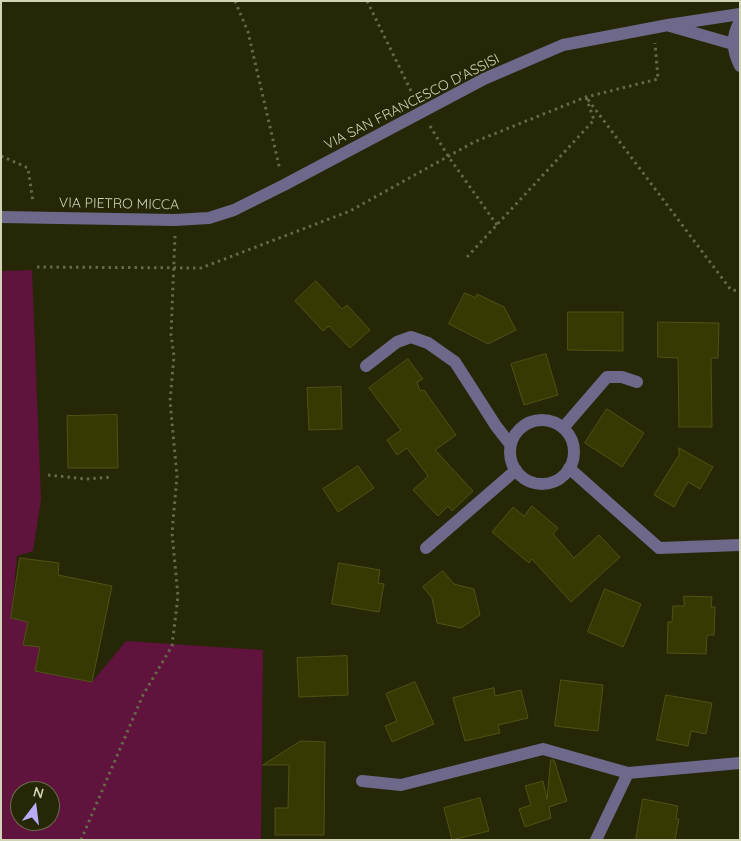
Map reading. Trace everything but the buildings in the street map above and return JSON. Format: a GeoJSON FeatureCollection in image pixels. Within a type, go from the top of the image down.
{"type":"FeatureCollection","features":[{"type":"Feature","properties":{"kind":"street","name":"VIA SAN FRANCESCO D'ASSISI"},"geometry":{"type":"LineString","coordinates":[[234,210],[284,186],[484,79],[563,45],[668,25],[740,14]]}},
{"type":"Feature","properties":{"kind":"street"},"geometry":{"type":"LineString","coordinates":[[740,21],[734,32],[733,44],[734,56],[740,66]]}},
{"type":"Feature","properties":{"kind":"street","name":"VIA SAN FRANCESCO D'ASSISI"},"geometry":{"type":"LineString","coordinates":[[668,25],[733,44]]}},
{"type":"Feature","properties":{"kind":"street","name":"VIA PIETRO MICCA"},"geometry":{"type":"LineString","coordinates":[[1,217],[175,220],[209,218],[234,210]]}},
{"type":"Feature","properties":{"kind":"street"},"geometry":{"type":"LineString","coordinates":[[366,366],[397,342],[411,337],[428,343],[455,362],[496,426],[510,444]]}},
{"type":"Feature","properties":{"kind":"street"},"geometry":{"type":"LineString","coordinates":[[563,428],[607,377],[622,377],[637,382]]}},
{"type":"Feature","properties":{"kind":"street"},"geometry":{"type":"LineString","coordinates":[[543,420],[563,428],[570,437],[573,447],[573,458],[569,468],[553,482],[543,484],[523,478],[511,462],[510,444],[515,434],[522,426],[532,421],[543,420]]}},
{"type":"Feature","properties":{"kind":"street"},"geometry":{"type":"LineString","coordinates":[[569,468],[659,548],[740,545]]}},
{"type":"Feature","properties":{"kind":"street"},"geometry":{"type":"LineString","coordinates":[[426,548],[516,470]]}},
{"type":"Feature","properties":{"kind":"street"},"geometry":{"type":"LineString","coordinates":[[362,781],[402,785],[543,749],[628,774],[740,763]]}},
{"type":"Feature","properties":{"kind":"street"},"geometry":{"type":"LineString","coordinates":[[596,840],[628,774]]}},
{"type":"Feature","properties":{"kind":"path"},"geometry":{"type":"LineString","coordinates":[[235,1],[248,32],[284,186]]}},
{"type":"Feature","properties":{"kind":"path"},"geometry":{"type":"LineString","coordinates":[[37,267],[201,268],[350,211],[474,142],[586,97],[658,79],[653,28]]}},
{"type":"Feature","properties":{"kind":"path"},"geometry":{"type":"LineString","coordinates":[[467,257],[594,120],[586,97]]}},
{"type":"Feature","properties":{"kind":"path"},"geometry":{"type":"LineString","coordinates":[[586,97],[731,290],[740,291]]}},
{"type":"Feature","properties":{"kind":"path"},"geometry":{"type":"LineString","coordinates":[[1,156],[28,168],[35,218]]}},
{"type":"Feature","properties":{"kind":"path"},"geometry":{"type":"LineString","coordinates":[[80,840],[143,695],[172,646],[178,596],[172,533],[177,476],[170,401],[174,356],[171,335],[175,220]]}},
{"type":"Feature","properties":{"kind":"path"},"geometry":{"type":"LineString","coordinates":[[48,475],[86,479],[112,477]]}},
{"type":"Feature","properties":{"kind":"shaded area"},"geometry":{"type":"Polygon","coordinates":[[[32,270],[41,499],[33,551],[17,556],[11,618],[28,622],[40,647],[36,671],[92,682],[126,641],[263,650],[261,840],[1,840],[1,271],[32,270]]]}}]}
